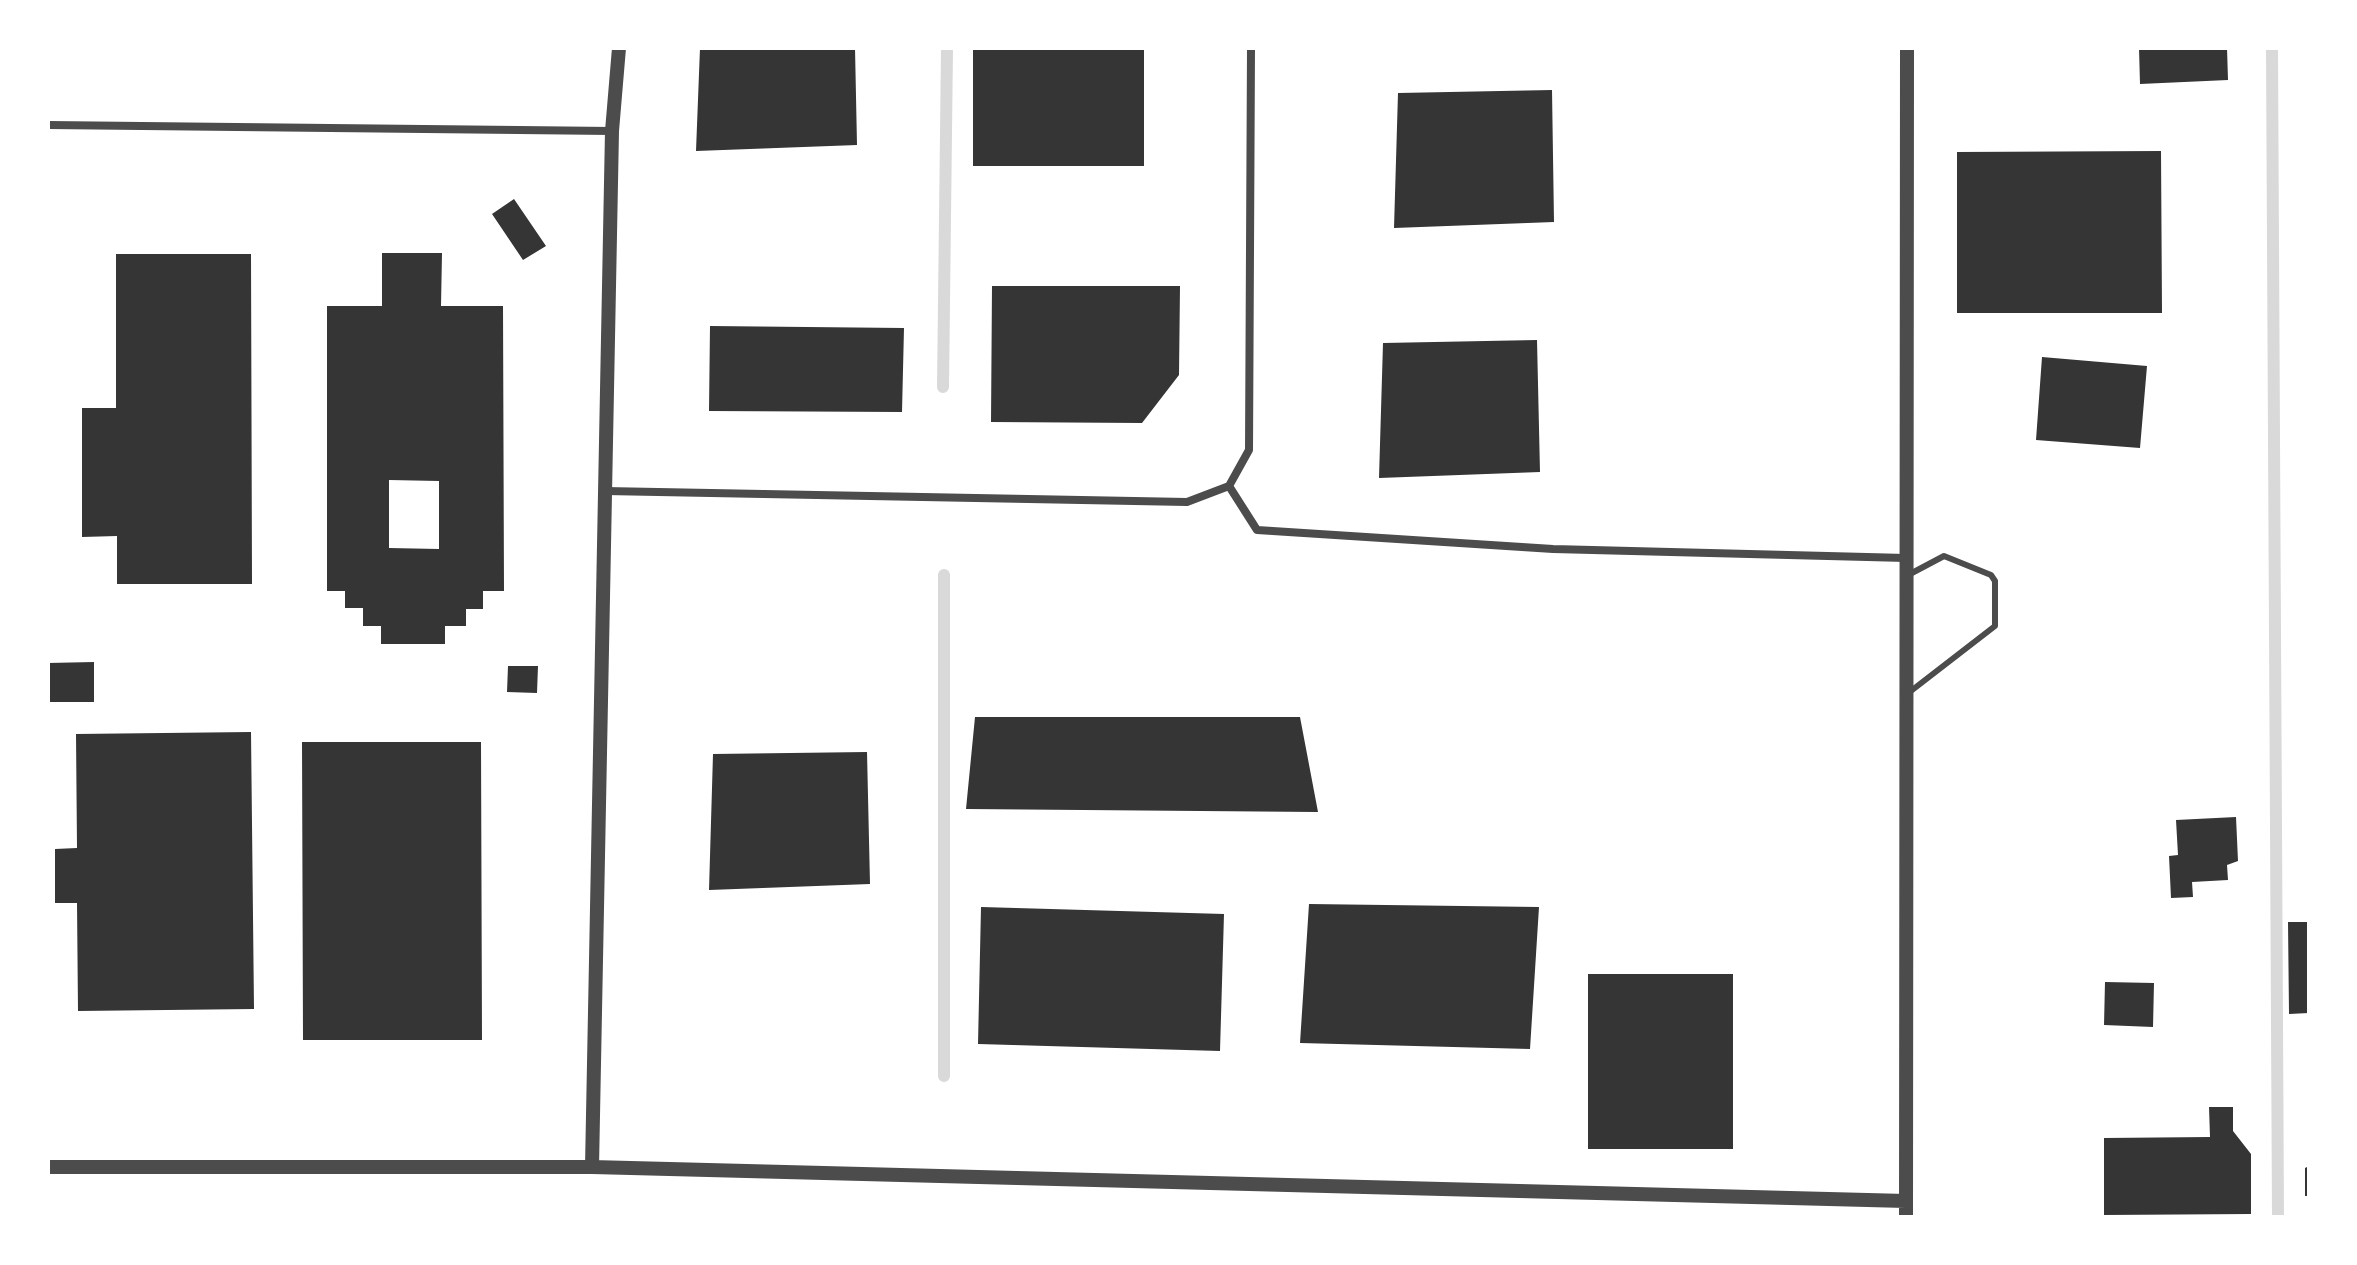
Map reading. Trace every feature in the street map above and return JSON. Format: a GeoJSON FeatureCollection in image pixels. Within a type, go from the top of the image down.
{"type":"FeatureCollection","features":[{"type":"Feature","properties":{"kind":"street"},"geometry":{"type":"LineString","coordinates":[[592,1167],[612,131],[619,48]]}},
{"type":"Feature","properties":{"kind":"street"},"geometry":{"type":"LineString","coordinates":[[605,491],[1187,502],[1229,486],[1249,450],[1251,48]]}},
{"type":"Feature","properties":{"kind":"street"},"geometry":{"type":"LineString","coordinates":[[1906,1217],[1907,48]]}},
{"type":"Feature","properties":{"kind":"street"},"geometry":{"type":"LineString","coordinates":[[48,125],[612,131]]}},
{"type":"Feature","properties":{"kind":"street"},"geometry":{"type":"LineString","coordinates":[[1229,486],[1257,530],[1553,549],[1906,558]]}},
{"type":"Feature","properties":{"kind":"street"},"geometry":{"type":"LineString","coordinates":[[48,1167],[592,1167],[1906,1201]]}},
{"type":"Feature","properties":{"kind":"lane"},"geometry":{"type":"LineString","coordinates":[[1906,576],[1944,556],[1991,575],[1995,581],[1995,626],[1989,634],[1906,694]]}},
{"type":"Feature","properties":{"kind":"building"},"geometry":{"type":"Polygon","coordinates":[[[700,48],[855,48],[857,145],[696,151],[700,48]]]}},
{"type":"Feature","properties":{"kind":"building"},"geometry":{"type":"Polygon","coordinates":[[[973,48],[1144,48],[1144,166],[973,166],[973,48]]]}},
{"type":"Feature","properties":{"kind":"building"},"geometry":{"type":"Polygon","coordinates":[[[2139,48],[2227,48],[2228,80],[2140,84],[2139,48]]]}},
{"type":"Feature","properties":{"kind":"building"},"geometry":{"type":"Polygon","coordinates":[[[1552,90],[1554,222],[1394,228],[1398,93],[1552,90]]]}},
{"type":"Feature","properties":{"kind":"building"},"geometry":{"type":"Polygon","coordinates":[[[2161,151],[2162,313],[1957,313],[1957,152],[2161,151]]]}},
{"type":"Feature","properties":{"kind":"building"},"geometry":{"type":"Polygon","coordinates":[[[514,199],[546,246],[523,260],[492,214],[514,199]]]}},
{"type":"Feature","properties":{"kind":"building"},"geometry":{"type":"Polygon","coordinates":[[[382,253],[442,253],[441,306],[503,306],[504,591],[483,591],[483,609],[466,609],[466,626],[445,626],[445,644],[381,644],[381,626],[363,626],[363,608],[345,608],[345,591],[327,591],[327,306],[382,306],[382,253]],[[389,480],[389,548],[439,549],[439,481],[389,480]]]}},
{"type":"Feature","properties":{"kind":"building"},"geometry":{"type":"Polygon","coordinates":[[[116,254],[251,254],[252,584],[117,584],[117,536],[82,537],[82,408],[116,408],[116,254]]]}},
{"type":"Feature","properties":{"kind":"building"},"geometry":{"type":"Polygon","coordinates":[[[992,286],[1180,286],[1179,375],[1142,423],[991,422],[992,286]]]}},
{"type":"Feature","properties":{"kind":"building"},"geometry":{"type":"Polygon","coordinates":[[[710,326],[904,328],[902,412],[709,411],[710,326]]]}},
{"type":"Feature","properties":{"kind":"building"},"geometry":{"type":"Polygon","coordinates":[[[1537,340],[1540,472],[1379,478],[1383,343],[1537,340]]]}},
{"type":"Feature","properties":{"kind":"building"},"geometry":{"type":"Polygon","coordinates":[[[2042,357],[2147,366],[2140,448],[2036,440],[2042,357]]]}},
{"type":"Feature","properties":{"kind":"building"},"geometry":{"type":"Polygon","coordinates":[[[94,662],[94,702],[48,702],[48,663],[94,662]]]}},
{"type":"Feature","properties":{"kind":"building"},"geometry":{"type":"Polygon","coordinates":[[[508,666],[538,666],[537,693],[507,692],[508,666]]]}},
{"type":"Feature","properties":{"kind":"building"},"geometry":{"type":"Polygon","coordinates":[[[975,717],[1300,717],[1318,812],[966,809],[975,717]]]}},
{"type":"Feature","properties":{"kind":"building"},"geometry":{"type":"Polygon","coordinates":[[[251,732],[254,1009],[78,1011],[77,903],[55,903],[55,849],[77,848],[76,734],[251,732]]]}},
{"type":"Feature","properties":{"kind":"building"},"geometry":{"type":"Polygon","coordinates":[[[302,742],[481,742],[482,1040],[303,1040],[302,742]]]}},
{"type":"Feature","properties":{"kind":"building"},"geometry":{"type":"Polygon","coordinates":[[[867,752],[870,884],[709,890],[713,754],[867,752]]]}},
{"type":"Feature","properties":{"kind":"building"},"geometry":{"type":"Polygon","coordinates":[[[2236,817],[2238,861],[2227,865],[2228,880],[2192,882],[2193,897],[2171,898],[2169,856],[2178,855],[2176,820],[2236,817]]]}},
{"type":"Feature","properties":{"kind":"building"},"geometry":{"type":"Polygon","coordinates":[[[1309,904],[1539,907],[1530,1049],[1300,1043],[1309,904]]]}},
{"type":"Feature","properties":{"kind":"building"},"geometry":{"type":"Polygon","coordinates":[[[981,907],[1224,914],[1220,1051],[978,1044],[981,907]]]}},
{"type":"Feature","properties":{"kind":"building"},"geometry":{"type":"Polygon","coordinates":[[[2288,922],[2309,922],[2309,1013],[2289,1014],[2288,922]]]}},
{"type":"Feature","properties":{"kind":"building"},"geometry":{"type":"Polygon","coordinates":[[[1588,974],[1733,974],[1733,1149],[1588,1149],[1588,974]]]}},
{"type":"Feature","properties":{"kind":"building"},"geometry":{"type":"Polygon","coordinates":[[[2105,982],[2154,983],[2153,1027],[2104,1025],[2105,982]]]}},
{"type":"Feature","properties":{"kind":"building"},"geometry":{"type":"Polygon","coordinates":[[[2209,1107],[2233,1107],[2233,1131],[2251,1154],[2251,1214],[2104,1215],[2104,1138],[2210,1137],[2209,1107]]]}},
{"type":"Feature","properties":{"kind":"building"},"geometry":{"type":"Polygon","coordinates":[[[2309,1166],[2309,1196],[2305,1196],[2305,1168],[2309,1166]]]}},
{"type":"Feature","properties":{"kind":"waterway"},"geometry":{"type":"LineString","coordinates":[[943,387],[947,48]]}},
{"type":"Feature","properties":{"kind":"waterway"},"geometry":{"type":"LineString","coordinates":[[2272,48],[2278,1217]]}},
{"type":"Feature","properties":{"kind":"waterway"},"geometry":{"type":"LineString","coordinates":[[944,575],[944,1076]]}}]}
